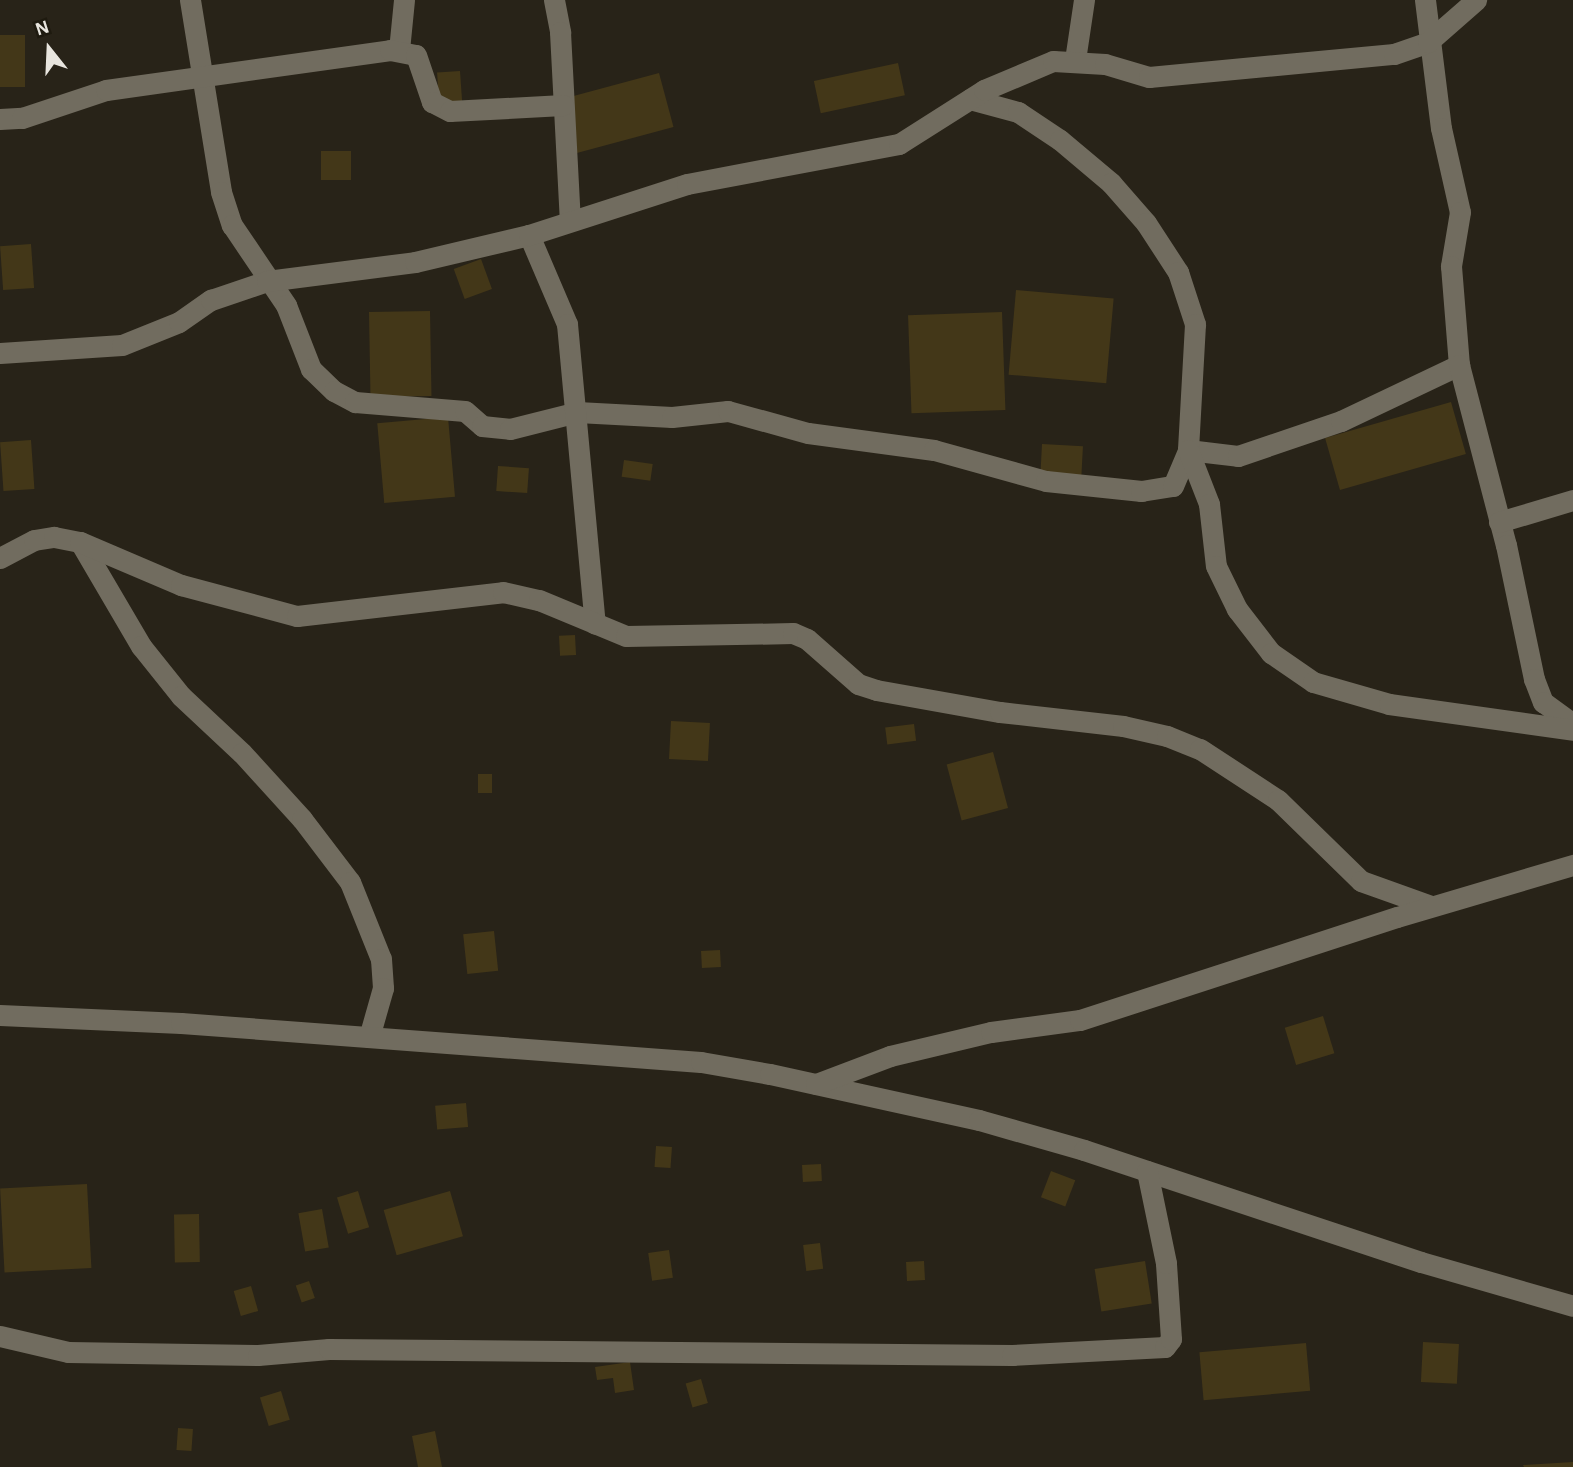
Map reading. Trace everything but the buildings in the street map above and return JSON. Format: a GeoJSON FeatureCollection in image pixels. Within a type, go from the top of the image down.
{"type":"FeatureCollection","features":[{"type":"Feature","properties":{"kind":"street"},"geometry":{"type":"LineString","coordinates":[[190,0],[205,74],[221,192],[232,225],[267,281],[286,305],[311,369],[334,391],[355,402],[465,411],[482,426],[510,429],[577,412],[672,417],[728,411],[808,433],[934,450],[1046,481],[1131,491],[1173,486],[1188,450],[1195,324],[1178,272],[1146,223],[1111,183],[1060,140],[1018,112],[970,99]]}},
{"type":"Feature","properties":{"kind":"street"},"geometry":{"type":"LineString","coordinates":[[399,50],[404,0]]}},
{"type":"Feature","properties":{"kind":"street"},"geometry":{"type":"LineString","coordinates":[[554,0],[570,221]]}},
{"type":"Feature","properties":{"kind":"street"},"geometry":{"type":"LineString","coordinates":[[1075,60],[1084,0]]}},
{"type":"Feature","properties":{"kind":"street"},"geometry":{"type":"LineString","coordinates":[[1424,0],[1428,42],[1460,212],[1451,266],[1460,365],[1538,691],[1551,711],[1573,724]]}},
{"type":"Feature","properties":{"kind":"street"},"geometry":{"type":"LineString","coordinates":[[0,353],[121,345],[179,322],[211,300],[267,281],[380,268],[529,235],[687,184],[900,144],[970,99],[1040,65],[1075,60],[1149,77],[1394,54],[1428,42],[1476,0]]}},
{"type":"Feature","properties":{"kind":"street"},"geometry":{"type":"LineString","coordinates":[[0,118],[22,118],[106,90],[355,51],[399,50],[416,55],[432,102],[450,111],[563,105]]}},
{"type":"Feature","properties":{"kind":"street"},"geometry":{"type":"LineString","coordinates":[[529,235],[566,324],[577,412],[595,624]]}},
{"type":"Feature","properties":{"kind":"street"},"geometry":{"type":"LineString","coordinates":[[1188,450],[1238,456],[1340,421],[1460,365]]}},
{"type":"Feature","properties":{"kind":"street"},"geometry":{"type":"LineString","coordinates":[[1188,450],[1209,504],[1216,566],[1237,609],[1271,653],[1313,682],[1389,704],[1573,730]]}},
{"type":"Feature","properties":{"kind":"street"},"geometry":{"type":"LineString","coordinates":[[1499,522],[1573,500]]}},
{"type":"Feature","properties":{"kind":"street"},"geometry":{"type":"LineString","coordinates":[[0,558],[34,540],[54,537],[80,542],[181,585],[277,614],[317,615],[503,592],[539,600],[626,636],[793,633],[807,639],[858,684],[876,690],[1167,736],[1200,749],[1278,800],[1362,881],[1431,906]]}},
{"type":"Feature","properties":{"kind":"street"},"geometry":{"type":"LineString","coordinates":[[80,542],[141,646],[181,696],[276,790],[350,882],[381,959],[383,988],[369,1037]]}},
{"type":"Feature","properties":{"kind":"street"},"geometry":{"type":"LineString","coordinates":[[816,1084],[890,1056],[992,1032],[1080,1020],[1431,906],[1573,866]]}},
{"type":"Feature","properties":{"kind":"street"},"geometry":{"type":"LineString","coordinates":[[0,1015],[369,1037],[701,1062],[979,1120],[1147,1171],[1421,1262],[1573,1306]]}},
{"type":"Feature","properties":{"kind":"street"},"geometry":{"type":"LineString","coordinates":[[0,1336],[68,1352],[258,1355],[329,1349],[1012,1355],[1165,1347],[1171,1339],[1166,1264],[1147,1171]]}}]}
